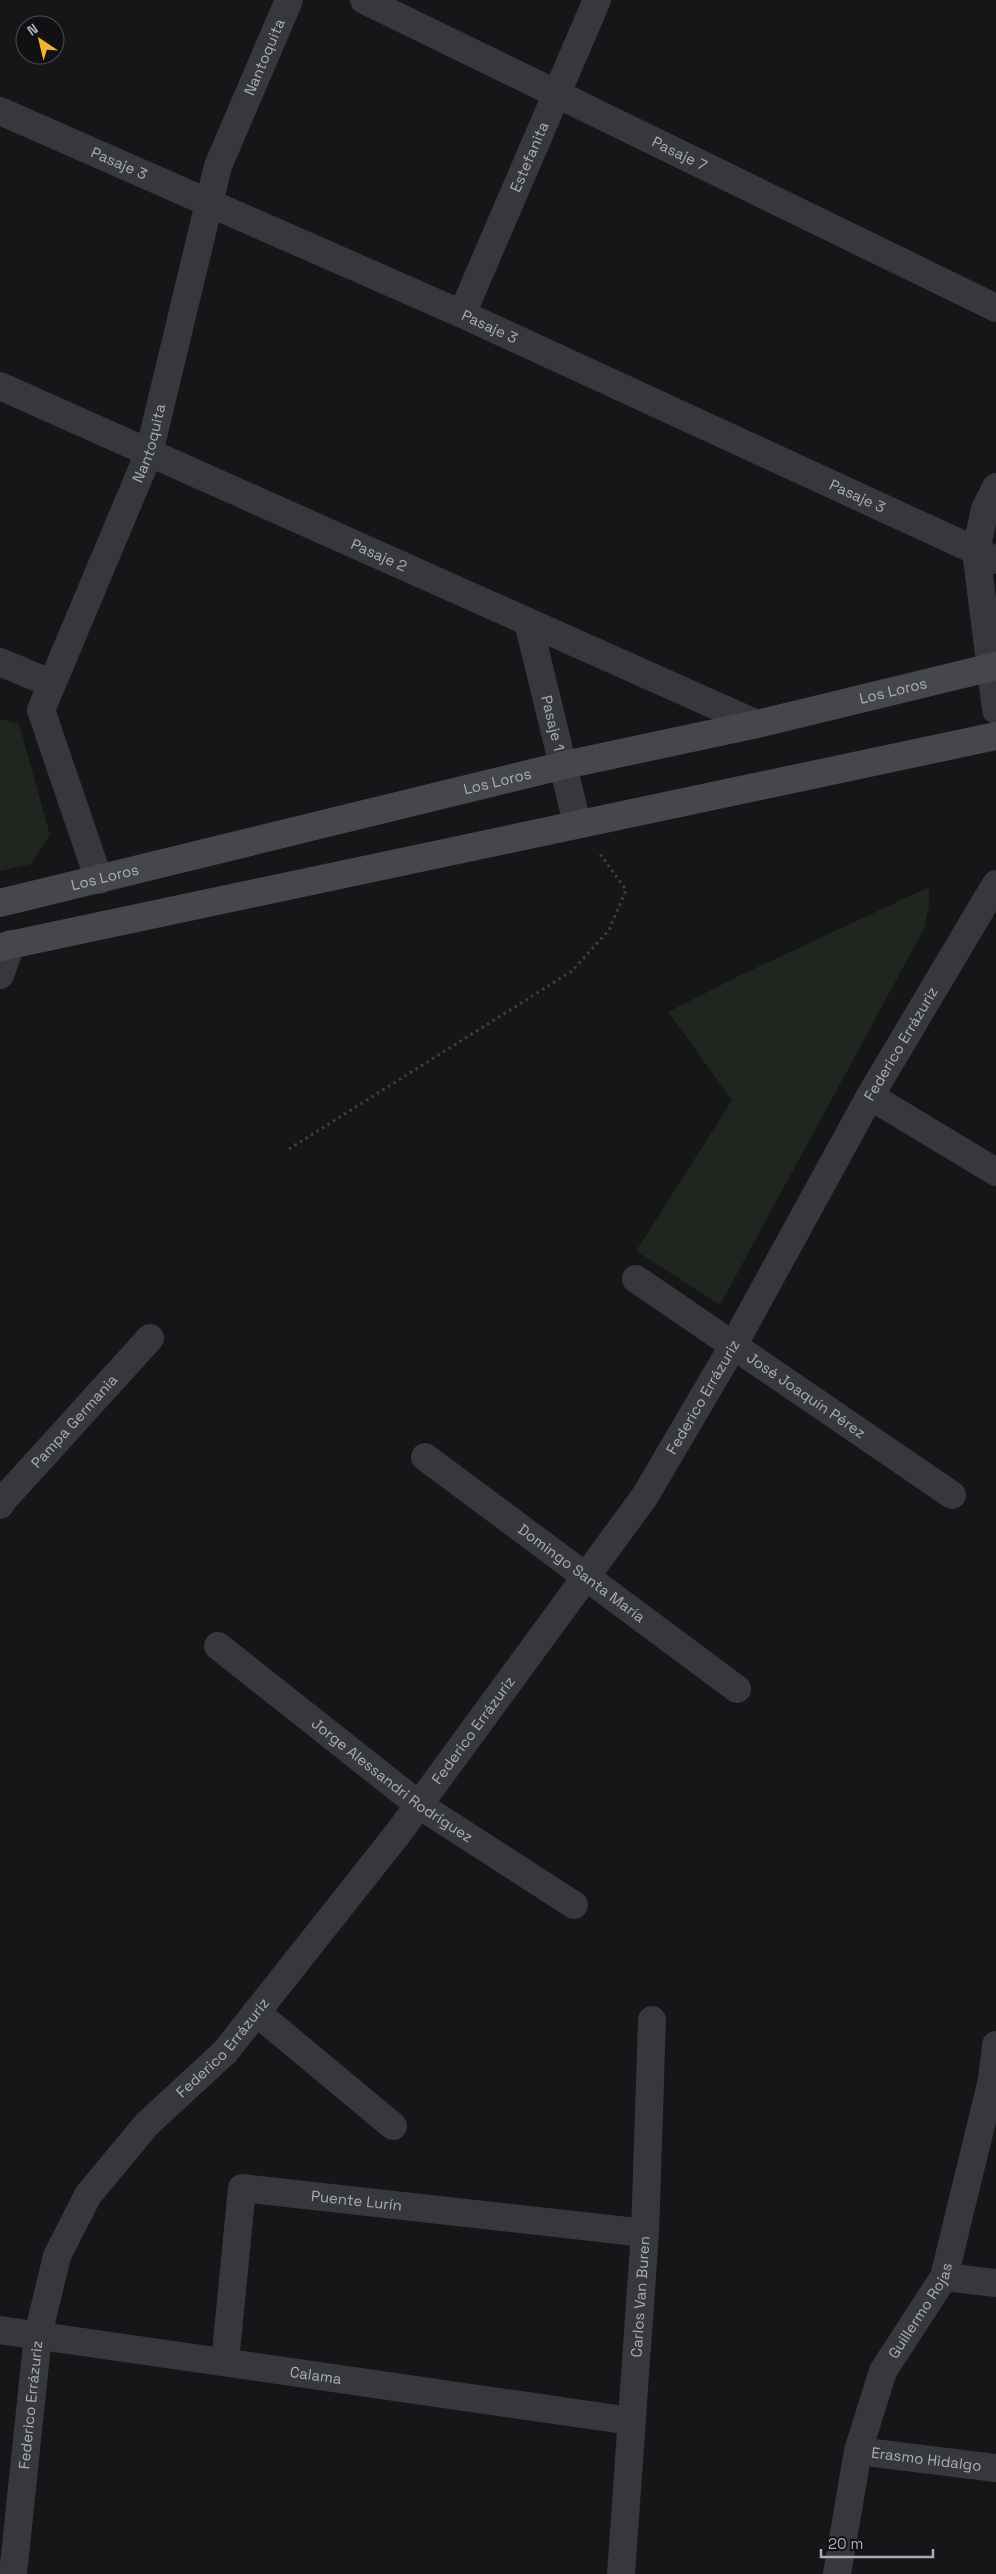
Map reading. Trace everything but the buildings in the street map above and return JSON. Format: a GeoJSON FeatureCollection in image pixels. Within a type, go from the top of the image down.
{"type":"FeatureCollection","features":[{"type":"Feature","properties":{"kind":"main road","name":"Los Loros"},"geometry":{"type":"LineString","coordinates":[[0,902],[99,880],[565,765],[758,724],[994,666]]}},
{"type":"Feature","properties":{"kind":"main road"},"geometry":{"type":"LineString","coordinates":[[6,945],[996,736]]}},
{"type":"Feature","properties":{"kind":"street","name":"Nantoquita"},"geometry":{"type":"LineString","coordinates":[[99,880],[41,710],[149,453],[218,166],[289,0]]}},
{"type":"Feature","properties":{"kind":"street","name":"Pasaje 7"},"geometry":{"type":"LineString","coordinates":[[364,0],[996,308]]}},
{"type":"Feature","properties":{"kind":"street","name":"Estefanita"},"geometry":{"type":"LineString","coordinates":[[462,314],[597,0]]}},
{"type":"Feature","properties":{"kind":"street","name":"Pasaje 3"},"geometry":{"type":"LineString","coordinates":[[0,111],[462,314],[986,556]]}},
{"type":"Feature","properties":{"kind":"street","name":"Pasaje 2"},"geometry":{"type":"LineString","coordinates":[[0,386],[758,724]]}},
{"type":"Feature","properties":{"kind":"street"},"geometry":{"type":"LineString","coordinates":[[996,487],[985,509],[986,556],[996,710]]}},
{"type":"Feature","properties":{"kind":"street","name":"Pasaje 1"},"geometry":{"type":"LineString","coordinates":[[528,622],[578,823]]}},
{"type":"Feature","properties":{"kind":"street"},"geometry":{"type":"LineString","coordinates":[[0,662],[52,684]]}},
{"type":"Feature","properties":{"kind":"street","name":"Federico Errázuriz"},"geometry":{"type":"LineString","coordinates":[[13,2574],[38,2334],[57,2256],[88,2195],[148,2124],[225,2052],[419,1805],[646,1496],[733,1346],[870,1096],[996,884]]}},
{"type":"Feature","properties":{"kind":"street"},"geometry":{"type":"LineString","coordinates":[[0,975],[6,945]]}},
{"type":"Feature","properties":{"kind":"street"},"geometry":{"type":"LineString","coordinates":[[870,1096],[996,1172]]}},
{"type":"Feature","properties":{"kind":"street","name":"José Joaquín Pérez"},"geometry":{"type":"LineString","coordinates":[[636,1279],[952,1495]]}},
{"type":"Feature","properties":{"kind":"street","name":"Pampa Germania"},"geometry":{"type":"LineString","coordinates":[[0,1505],[2,1500],[150,1338]]}},
{"type":"Feature","properties":{"kind":"street","name":"Domingo Santa María"},"geometry":{"type":"LineString","coordinates":[[425,1457],[737,1689]]}},
{"type":"Feature","properties":{"kind":"street","name":"Jorge Alessandri Rodríguez"},"geometry":{"type":"LineString","coordinates":[[218,1646],[419,1805],[574,1905]]}},
{"type":"Feature","properties":{"kind":"street"},"geometry":{"type":"LineString","coordinates":[[256,2012],[393,2126]]}},
{"type":"Feature","properties":{"kind":"street","name":"Carlos Van Buren"},"geometry":{"type":"LineString","coordinates":[[621,2574],[645,2233],[652,2020]]}},
{"type":"Feature","properties":{"kind":"street","name":"Guillermo Rojas"},"geometry":{"type":"LineString","coordinates":[[837,2574],[858,2451],[883,2371],[944,2277],[994,2080],[996,2045]]}},
{"type":"Feature","properties":{"kind":"street","name":"Puente Lurín"},"geometry":{"type":"LineString","coordinates":[[225,2362],[242,2188],[645,2233]]}},
{"type":"Feature","properties":{"kind":"street"},"geometry":{"type":"LineString","coordinates":[[944,2277],[996,2283]]}},
{"type":"Feature","properties":{"kind":"street","name":"Calama"},"geometry":{"type":"LineString","coordinates":[[0,2330],[631,2421]]}},
{"type":"Feature","properties":{"kind":"street","name":"Erasmo Hidalgo"},"geometry":{"type":"LineString","coordinates":[[858,2451],[996,2468]]}},
{"type":"Feature","properties":{"kind":"path"},"geometry":{"type":"LineString","coordinates":[[289,1149],[572,971],[609,930],[626,890],[578,823]]}},
{"type":"Feature","properties":{"kind":"shaded area"},"geometry":{"type":"Polygon","coordinates":[[[0,719],[19,724],[50,835],[31,864],[0,871],[0,719]]]}},
{"type":"Feature","properties":{"kind":"shaded area"},"geometry":{"type":"Polygon","coordinates":[[[929,887],[929,905],[924,929],[720,1305],[636,1251],[732,1100],[668,1012],[739,976],[929,887]]]}}]}
